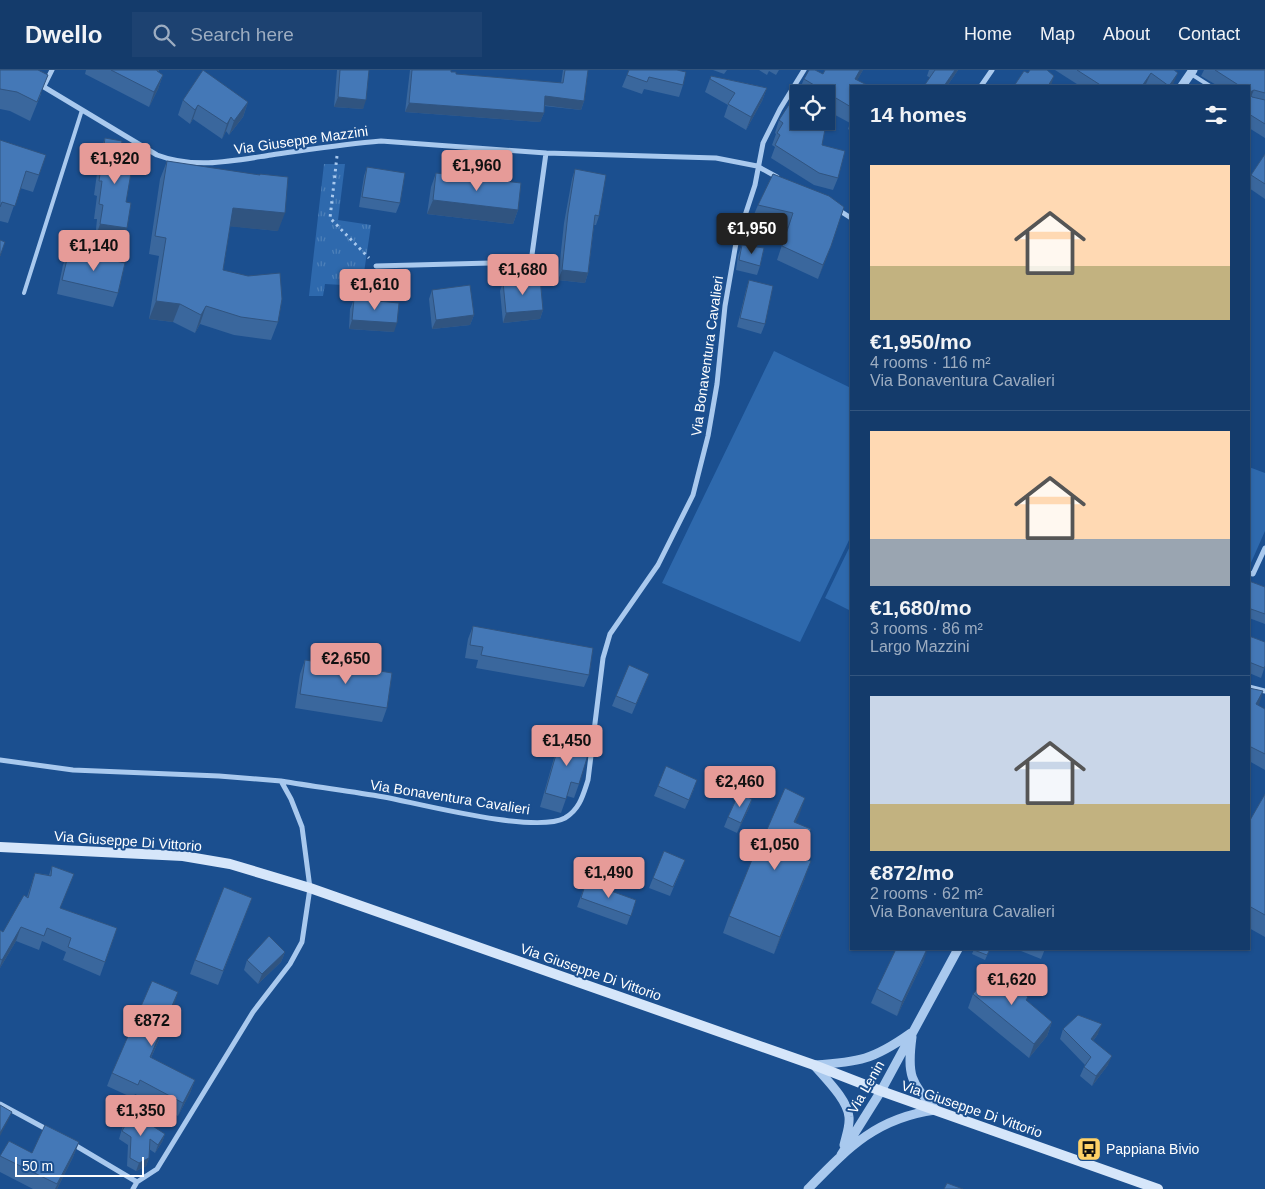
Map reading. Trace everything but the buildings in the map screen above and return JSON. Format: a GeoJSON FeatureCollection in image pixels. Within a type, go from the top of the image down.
{"type":"FeatureCollection","features":[{"type":"Feature","properties":{"kind":"main road","name":"Via Giuseppe Di Vittorio"},"geometry":{"type":"LineString","coordinates":[[0,847],[183,856],[230,864],[310,888],[814,1065],[881,1091],[1158,1189]]}},
{"type":"Feature","properties":{"kind":"street"},"geometry":{"type":"LineString","coordinates":[[44,86],[52,70]]}},
{"type":"Feature","properties":{"kind":"street","name":"Via Bonaventura Cavalieri"},"geometry":{"type":"LineString","coordinates":[[0,760],[74,770],[219,776],[281,781],[522,822],[551,822],[564,818],[576,809],[588,780],[603,658],[610,634],[658,565],[693,495],[710,428],[725,306],[736,243],[755,185],[757,166],[763,143],[780,109],[804,70]]}},
{"type":"Feature","properties":{"kind":"street"},"geometry":{"type":"LineString","coordinates":[[982,85],[992,70]]}},
{"type":"Feature","properties":{"kind":"street"},"geometry":{"type":"LineString","coordinates":[[1183,85],[1192,72]]}},
{"type":"Feature","properties":{"kind":"street","name":"Via Giuseppe Mazzini"},"geometry":{"type":"LineString","coordinates":[[36,83],[44,86],[157,155],[174,161],[188,163],[231,161],[338,145],[381,141],[546,153],[716,158],[757,166],[784,180]]}},
{"type":"Feature","properties":{"kind":"street"},"geometry":{"type":"LineString","coordinates":[[376,266],[531,262],[546,153]]}},
{"type":"Feature","properties":{"kind":"street"},"geometry":{"type":"LineString","coordinates":[[827,204],[850,217]]}},
{"type":"Feature","properties":{"kind":"street"},"geometry":{"type":"LineString","coordinates":[[1250,573],[1253,574],[1265,548]]}},
{"type":"Feature","properties":{"kind":"street"},"geometry":{"type":"LineString","coordinates":[[1250,687],[1265,691]]}},
{"type":"Feature","properties":{"kind":"street"},"geometry":{"type":"LineString","coordinates":[[133,1189],[137,1182],[156,1169],[253,1012],[290,964],[302,942],[310,888],[302,827],[291,799],[281,781]]}},
{"type":"Feature","properties":{"kind":"street","name":"Via Lenin"},"geometry":{"type":"LineString","coordinates":[[841,1155],[881,1091],[957,950]]}},
{"type":"Feature","properties":{"kind":"street","name":"Via Lenin"},"geometry":{"type":"LineString","coordinates":[[814,1065],[865,1059],[891,1047],[912,1032]]}},
{"type":"Feature","properties":{"kind":"street","name":"Via Lenin"},"geometry":{"type":"LineString","coordinates":[[912,1032],[910,1072],[914,1084],[936,1110]]}},
{"type":"Feature","properties":{"kind":"street","name":"Via Lenin"},"geometry":{"type":"LineString","coordinates":[[814,1065],[846,1106],[849,1117],[848,1129],[841,1155]]}},
{"type":"Feature","properties":{"kind":"street"},"geometry":{"type":"LineString","coordinates":[[0,1104],[56,1134]]}},
{"type":"Feature","properties":{"kind":"street","name":"Via Lenin"},"geometry":{"type":"LineString","coordinates":[[808,1189],[841,1155],[877,1128],[892,1120],[918,1112],[936,1110]]}},
{"type":"Feature","properties":{"kind":"street"},"geometry":{"type":"LineString","coordinates":[[64,1138],[137,1182]]}},
{"type":"Feature","properties":{"kind":"lane"},"geometry":{"type":"LineString","coordinates":[[1192,72],[1209,85]]}},
{"type":"Feature","properties":{"kind":"lane"},"geometry":{"type":"LineString","coordinates":[[24,293],[82,110]]}},
{"type":"Feature","properties":{"kind":"path"},"geometry":{"type":"LineString","coordinates":[[338,145],[330,218],[376,266]]}},
{"type":"Feature","properties":{"kind":"green space"},"geometry":{"type":"Polygon","coordinates":[[[324,164],[345,164],[338,220],[371,225],[362,286],[325,284],[323,296],[309,296],[324,164]]]}},
{"type":"Feature","properties":{"kind":"green space"},"geometry":{"type":"Polygon","coordinates":[[[774,351],[850,388],[850,538],[800,642],[662,583],[774,351]]]}},
{"type":"Feature","properties":{"kind":"green space"},"geometry":{"type":"Polygon","coordinates":[[[1250,467],[1265,473],[1265,531],[1250,565],[1250,467]]]}},
{"type":"Feature","properties":{"kind":"green space"},"geometry":{"type":"Polygon","coordinates":[[[850,546],[850,610],[825,598],[850,546]]]}},
{"type":"Feature","properties":{"kind":"place","name":"Pappiana Bivio"},"geometry":{"type":"Point","coordinates":[1089,1149]}}]}
